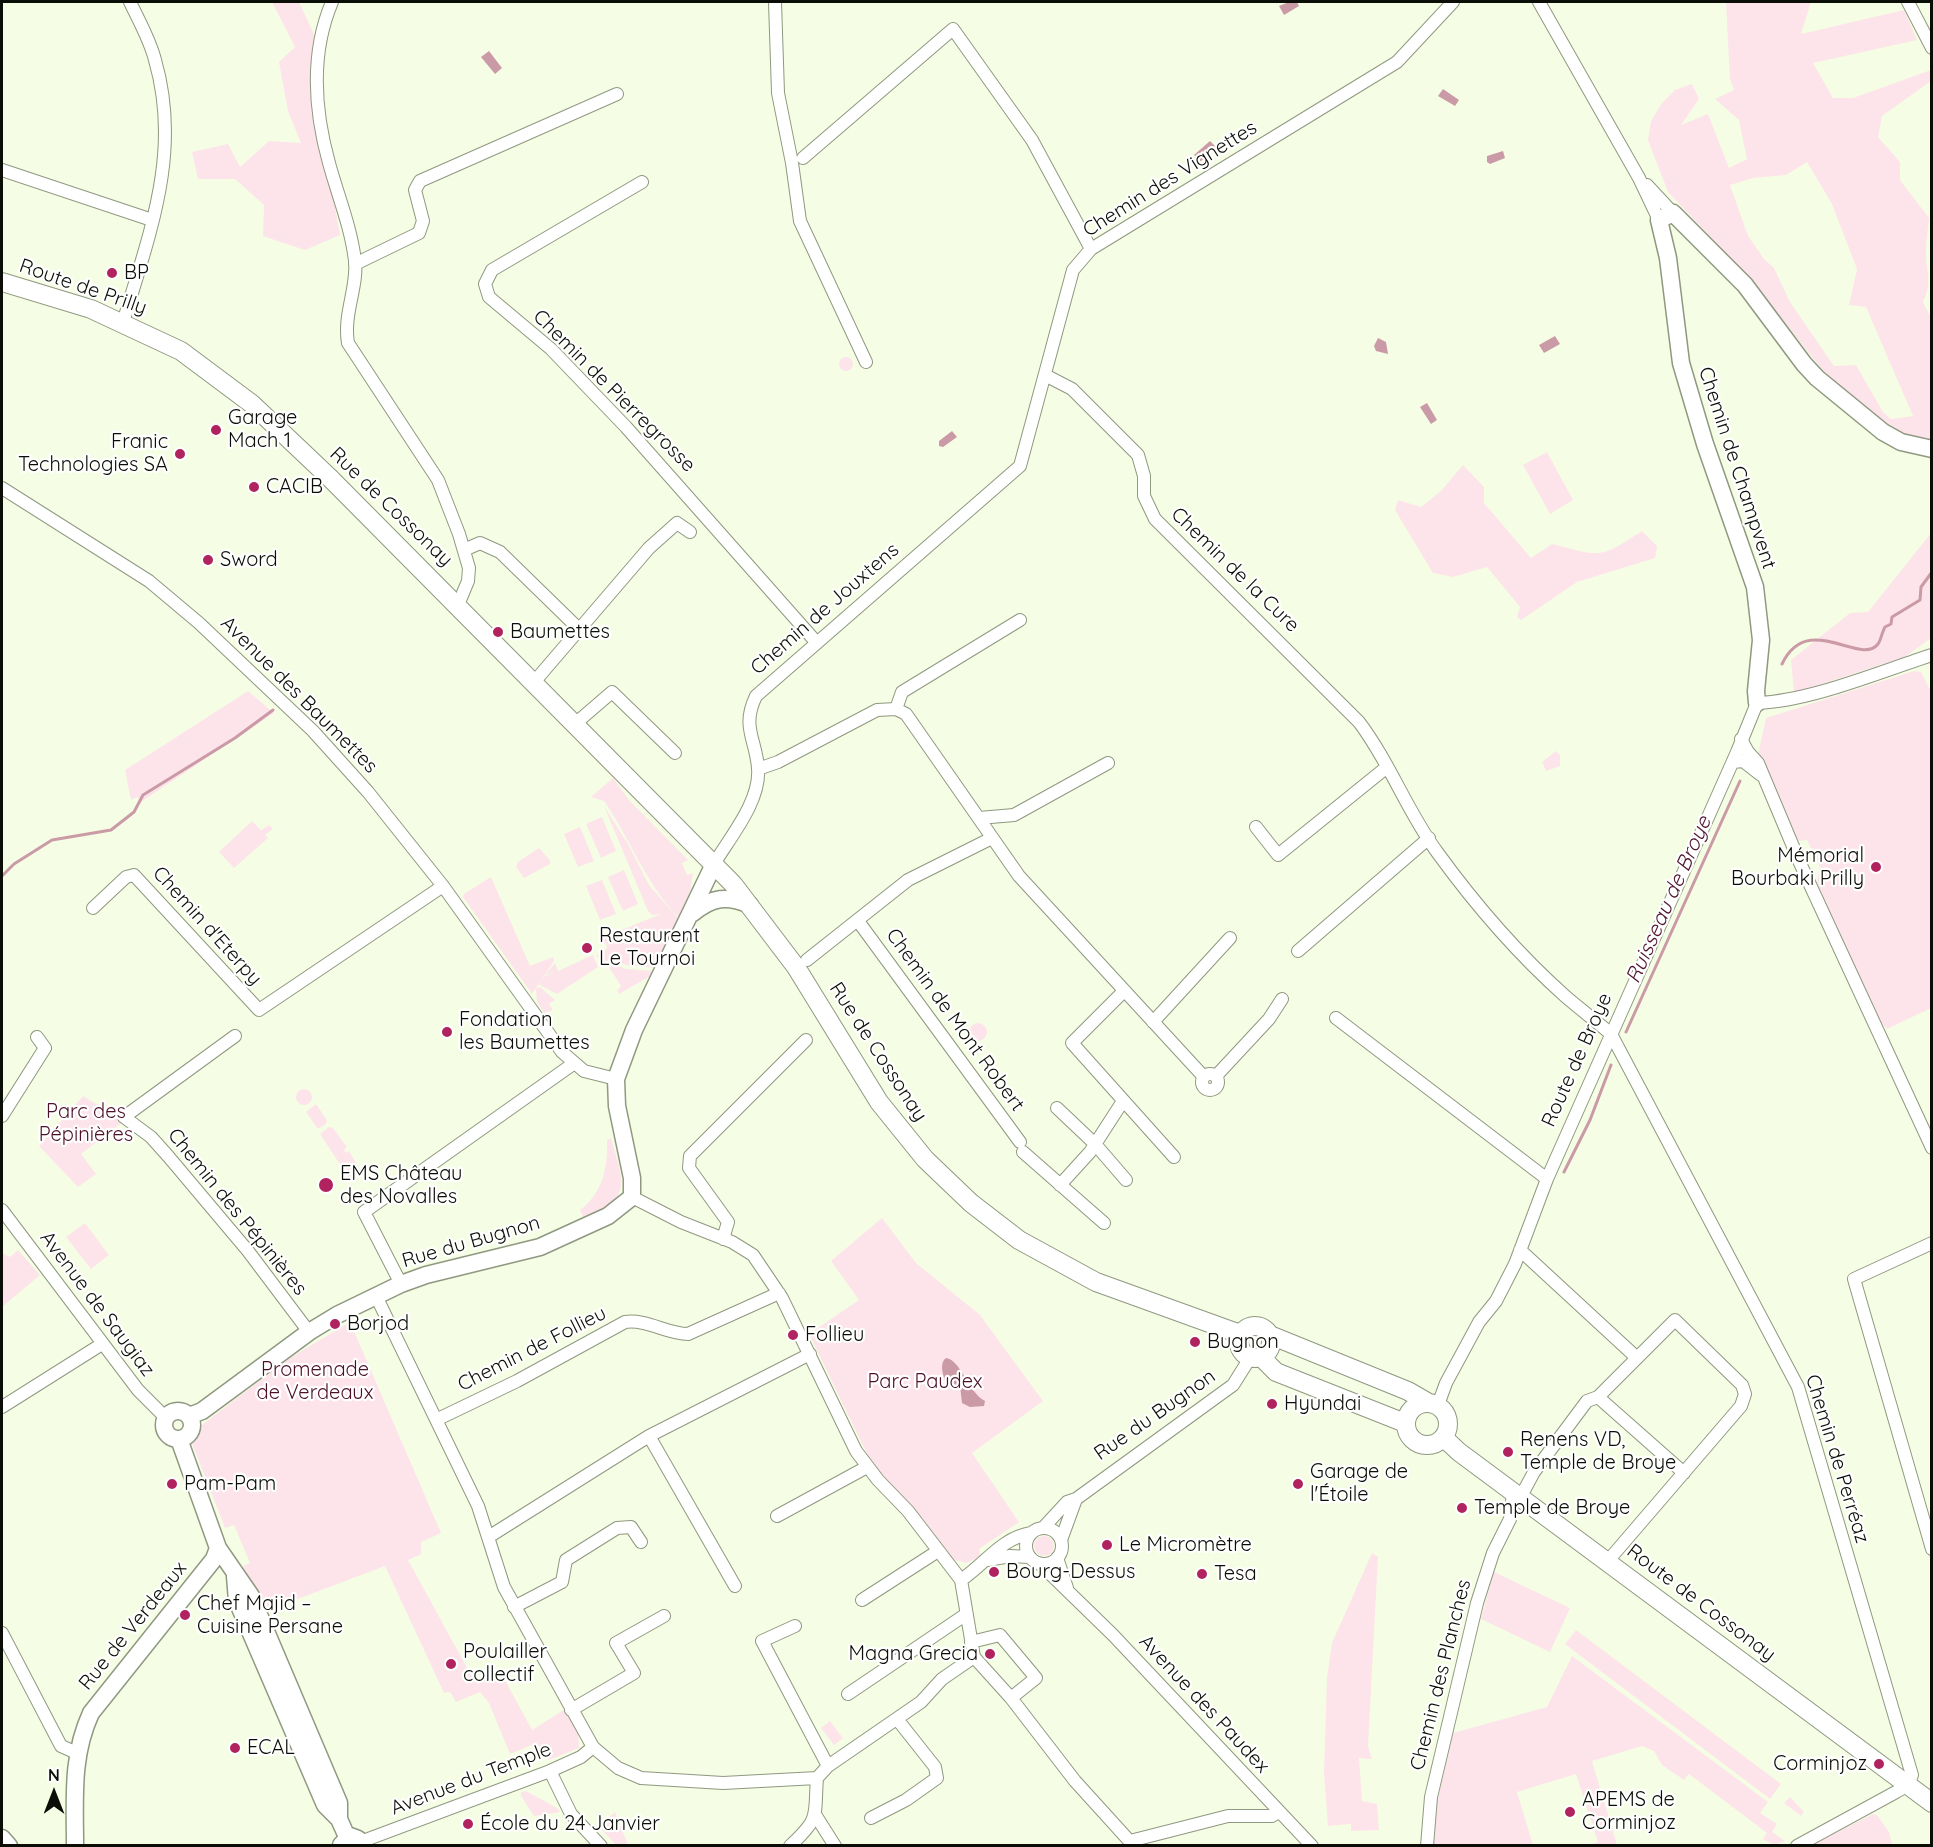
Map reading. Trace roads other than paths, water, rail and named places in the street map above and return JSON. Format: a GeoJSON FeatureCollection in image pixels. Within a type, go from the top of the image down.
{"type":"FeatureCollection","features":[{"type":"Feature","properties":{"kind":"main road","name":"Route de Prilly"},"geometry":{"type":"LineString","coordinates":[[2,282],[91,309],[181,351],[211,372]]}},
{"type":"Feature","properties":{"kind":"main road","name":"Rue de Cossonay"},"geometry":{"type":"LineString","coordinates":[[211,372],[252,404],[458,605],[714,864],[750,905],[796,967],[879,1102],[925,1159],[971,1203],[1020,1240],[1096,1282],[1240,1334],[1246,1328],[1255,1326],[1264,1328],[1270,1335],[1408,1391],[1432,1404]]}},
{"type":"Feature","properties":{"kind":"main road"},"geometry":{"type":"LineString","coordinates":[[1240,1334],[1239,1344],[1242,1352],[1276,1372],[1406,1423]]}},
{"type":"Feature","properties":{"kind":"main road"},"geometry":{"type":"LineString","coordinates":[[1255,1358],[1270,1348],[1270,1335]]}},
{"type":"Feature","properties":{"kind":"main road"},"geometry":{"type":"LineString","coordinates":[[1432,1404],[1447,1415],[1449,1427],[1444,1438],[1434,1445],[1421,1445],[1411,1438],[1406,1423],[1410,1411],[1418,1405],[1432,1404]]}},
{"type":"Feature","properties":{"kind":"main road","name":"Route de Cossonay"},"geometry":{"type":"LineString","coordinates":[[1444,1438],[1458,1452],[1932,1803]]}},
{"type":"Feature","properties":{"kind":"street"},"geometry":{"type":"LineString","coordinates":[[123,323],[152,220],[166,148],[164,100],[155,58],[130,2]]}},
{"type":"Feature","properties":{"kind":"street"},"geometry":{"type":"LineString","coordinates":[[332,2],[322,24],[318,45],[316,95],[322,134],[355,264],[346,328],[348,343],[438,480],[464,550],[468,581],[458,605]]}},
{"type":"Feature","properties":{"kind":"street"},"geometry":{"type":"LineString","coordinates":[[775,2],[778,93],[792,163],[800,221],[866,362]]}},
{"type":"Feature","properties":{"kind":"street","name":"Chemin des Vignettes"},"geometry":{"type":"LineString","coordinates":[[965,516],[1020,466],[1073,270],[1091,249],[1397,62],[1453,2]]}},
{"type":"Feature","properties":{"kind":"street"},"geometry":{"type":"LineString","coordinates":[[1539,2],[1639,178],[1666,217],[1745,285],[1817,378],[1883,432],[1901,442],[1932,449]]}},
{"type":"Feature","properties":{"kind":"street"},"geometry":{"type":"LineString","coordinates":[[1908,2],[1932,48]]}},
{"type":"Feature","properties":{"kind":"street"},"geometry":{"type":"LineString","coordinates":[[803,158],[953,29],[1032,140],[1091,249]]}},
{"type":"Feature","properties":{"kind":"street"},"geometry":{"type":"LineString","coordinates":[[355,264],[419,233],[423,220],[415,190],[420,181],[617,94]]}},
{"type":"Feature","properties":{"kind":"street"},"geometry":{"type":"LineString","coordinates":[[2,170],[152,220]]}},
{"type":"Feature","properties":{"kind":"street","name":"Chemin de Pierregrosse"},"geometry":{"type":"LineString","coordinates":[[642,182],[492,270],[485,284],[489,297],[551,349],[626,427],[818,643]]}},
{"type":"Feature","properties":{"kind":"street","name":"Chemin de Champvent"},"geometry":{"type":"LineString","coordinates":[[1666,217],[1668,258],[1683,373],[1698,424],[1755,587]]}},
{"type":"Feature","properties":{"kind":"street","name":"Chemin de la Cure"},"geometry":{"type":"LineString","coordinates":[[1045,375],[1072,389],[1128,443],[1138,455],[1144,482],[1144,496],[1155,519],[1359,722],[1376,745],[1429,838],[1463,886],[1514,945],[1565,996],[1611,1034]]}},
{"type":"Feature","properties":{"kind":"street","name":"Avenue des Baumettes"},"geometry":{"type":"LineString","coordinates":[[2,488],[149,581],[199,623],[320,739],[368,792],[443,886],[553,1042],[573,1064],[585,1071],[616,1079]]}},
{"type":"Feature","properties":{"kind":"street","name":"Chemin de Jouxtens"},"geometry":{"type":"LineString","coordinates":[[632,1197],[632,1178],[616,1106],[616,1079],[634,1030],[714,864],[752,798],[758,769],[750,739],[748,720],[756,696],[965,516]]}},
{"type":"Feature","properties":{"kind":"street"},"geometry":{"type":"LineString","coordinates":[[535,681],[663,535],[677,524],[690,532]]}},
{"type":"Feature","properties":{"kind":"street","name":"Rue de Cossonay"},"geometry":{"type":"LineString","coordinates":[[464,550],[480,543],[495,548],[581,631]]}},
{"type":"Feature","properties":{"kind":"street","name":"Route de Broye"},"geometry":{"type":"LineString","coordinates":[[1432,1404],[1479,1322],[1497,1300],[1520,1250],[1547,1179],[1757,703],[1761,640],[1755,587]]}},
{"type":"Feature","properties":{"kind":"street"},"geometry":{"type":"LineString","coordinates":[[896,709],[902,692],[1020,620]]}},
{"type":"Feature","properties":{"kind":"street"},"geometry":{"type":"LineString","coordinates":[[1757,703],[1777,702],[1805,695],[1932,655]]}},
{"type":"Feature","properties":{"kind":"street"},"geometry":{"type":"LineString","coordinates":[[576,723],[612,692],[675,753]]}},
{"type":"Feature","properties":{"kind":"street"},"geometry":{"type":"LineString","coordinates":[[758,769],[778,762],[862,716],[877,710],[896,709],[913,721],[979,818],[990,838],[1019,876],[1120,983],[1124,991],[1153,1022],[1210,1076],[1269,1019],[1282,999]]}},
{"type":"Feature","properties":{"kind":"street"},"geometry":{"type":"LineString","coordinates":[[1742,740],[1758,763],[1932,1148]]}},
{"type":"Feature","properties":{"kind":"street"},"geometry":{"type":"LineString","coordinates":[[1732,762],[1743,761],[1762,775]]}},
{"type":"Feature","properties":{"kind":"street"},"geometry":{"type":"LineString","coordinates":[[979,818],[1014,816],[1108,763]]}},
{"type":"Feature","properties":{"kind":"street"},"geometry":{"type":"LineString","coordinates":[[1257,827],[1278,855],[1387,767]]}},
{"type":"Feature","properties":{"kind":"street","name":"Chemin de Mont Robert"},"geometry":{"type":"LineString","coordinates":[[807,960],[908,880],[990,838]]}},
{"type":"Feature","properties":{"kind":"street"},"geometry":{"type":"LineString","coordinates":[[1298,951],[1429,838]]}},
{"type":"Feature","properties":{"kind":"street","name":"Chemin d'Eterpy"},"geometry":{"type":"LineString","coordinates":[[93,908],[129,875],[136,877],[259,1010],[443,886]]}},
{"type":"Feature","properties":{"kind":"street"},"geometry":{"type":"LineString","coordinates":[[690,915],[716,898],[734,898],[750,905]]}},
{"type":"Feature","properties":{"kind":"street","name":"Chemin de Mont Robert"},"geometry":{"type":"LineString","coordinates":[[858,921],[1022,1147],[1060,1185],[1104,1223]]}},
{"type":"Feature","properties":{"kind":"street"},"geometry":{"type":"LineString","coordinates":[[1153,1022],[1230,938]]}},
{"type":"Feature","properties":{"kind":"street"},"geometry":{"type":"LineString","coordinates":[[1124,991],[1072,1043],[1174,1157]]}},
{"type":"Feature","properties":{"kind":"street"},"geometry":{"type":"LineString","coordinates":[[1336,1018],[1547,1179]]}},
{"type":"Feature","properties":{"kind":"street","name":"Chemin de Perréaz"},"geometry":{"type":"LineString","coordinates":[[1611,1034],[1798,1387],[1912,1775],[1908,1785]]}},
{"type":"Feature","properties":{"kind":"street","name":"Chemin des Pépinières"},"geometry":{"type":"LineString","coordinates":[[235,1036],[124,1117],[151,1137],[168,1156],[248,1251],[309,1332]]}},
{"type":"Feature","properties":{"kind":"street"},"geometry":{"type":"LineString","coordinates":[[2,1116],[45,1048],[37,1037]]}},
{"type":"Feature","properties":{"kind":"street"},"geometry":{"type":"LineString","coordinates":[[723,1239],[728,1222],[689,1168],[690,1156],[806,1040]]}},
{"type":"Feature","properties":{"kind":"street"},"geometry":{"type":"LineString","coordinates":[[401,1284],[364,1212],[573,1064]]}},
{"type":"Feature","properties":{"kind":"street"},"geometry":{"type":"LineString","coordinates":[[1060,1185],[1095,1144],[1123,1101]]}},
{"type":"Feature","properties":{"kind":"street"},"geometry":{"type":"LineString","coordinates":[[1056,1108],[1095,1144],[1126,1180]]}},
{"type":"Feature","properties":{"kind":"street"},"geometry":{"type":"LineString","coordinates":[[632,1197],[753,1255],[779,1293],[856,1451],[867,1467],[908,1511],[961,1580],[965,1615],[974,1657],[1011,1698],[1075,1781],[1130,1844],[1228,1816],[1272,1816],[1278,1812]]}},
{"type":"Feature","properties":{"kind":"street","name":"Rue du Bugnon"},"geometry":{"type":"LineString","coordinates":[[189,1416],[202,1411],[309,1332],[376,1296],[401,1284],[461,1265],[509,1257],[540,1247],[608,1216],[632,1197]]}},
{"type":"Feature","properties":{"kind":"street","name":"Avenue de Saugiaz"},"geometry":{"type":"LineString","coordinates":[[2,1210],[138,1390],[166,1418]]}},
{"type":"Feature","properties":{"kind":"street"},"geometry":{"type":"LineString","coordinates":[[1932,1243],[1854,1279],[1932,1549]]}},
{"type":"Feature","properties":{"kind":"street"},"geometry":{"type":"LineString","coordinates":[[1520,1250],[1636,1357]]}},
{"type":"Feature","properties":{"kind":"street","name":"Chemin de Follieu"},"geometry":{"type":"LineString","coordinates":[[438,1419],[518,1381],[625,1322],[636,1321],[674,1334],[688,1334],[779,1293]]}},
{"type":"Feature","properties":{"kind":"street"},"geometry":{"type":"LineString","coordinates":[[376,1296],[438,1419],[490,1536],[504,1587],[593,1747],[618,1768],[641,1778],[723,1782],[817,1778]]}},
{"type":"Feature","properties":{"kind":"street"},"geometry":{"type":"LineString","coordinates":[[1510,1519],[1534,1472],[1587,1401],[1598,1397],[1675,1320],[1742,1385],[1745,1394],[1741,1406],[1607,1562]]}},
{"type":"Feature","properties":{"kind":"street"},"geometry":{"type":"LineString","coordinates":[[2,1407],[102,1344]]}},
{"type":"Feature","properties":{"kind":"street"},"geometry":{"type":"LineString","coordinates":[[490,1536],[649,1436],[810,1354]]}},
{"type":"Feature","properties":{"kind":"street","name":"Rue du Bugnon"},"geometry":{"type":"LineString","coordinates":[[961,1580],[1009,1541],[1017,1536],[1043,1528],[1067,1502],[1076,1499],[1233,1385],[1255,1358]]}},
{"type":"Feature","properties":{"kind":"street"},"geometry":{"type":"LineString","coordinates":[[1598,1397],[1684,1473]]}},
{"type":"Feature","properties":{"kind":"street"},"geometry":{"type":"LineString","coordinates":[[177,1411],[189,1416],[192,1424],[190,1432],[179,1439],[171,1437],[165,1430],[166,1418],[177,1411]]}},
{"type":"Feature","properties":{"kind":"street"},"geometry":{"type":"LineString","coordinates":[[649,1436],[735,1586]]}},
{"type":"Feature","properties":{"kind":"street"},"geometry":{"type":"LineString","coordinates":[[179,1439],[218,1548],[250,1596],[254,1622],[282,1689],[339,1803],[339,1820],[352,1842]]}},
{"type":"Feature","properties":{"kind":"street"},"geometry":{"type":"LineString","coordinates":[[777,1516],[867,1467]]}},
{"type":"Feature","properties":{"kind":"street"},"geometry":{"type":"LineString","coordinates":[[1057,1558],[1076,1499]]}},
{"type":"Feature","properties":{"kind":"street","name":"Chemin des Planches"},"geometry":{"type":"LineString","coordinates":[[1427,1845],[1431,1797],[1477,1603],[1493,1553],[1522,1499]]}},
{"type":"Feature","properties":{"kind":"street"},"geometry":{"type":"LineString","coordinates":[[514,1606],[562,1582],[566,1560],[618,1528],[631,1527],[641,1542]]}},
{"type":"Feature","properties":{"kind":"street"},"geometry":{"type":"LineString","coordinates":[[1043,1528],[1057,1534],[1061,1540]]}},
{"type":"Feature","properties":{"kind":"street"},"geometry":{"type":"LineString","coordinates":[[1030,1533],[1026,1549],[1034,1560]]}},
{"type":"Feature","properties":{"kind":"street","name":"Rue de Verdeaux"},"geometry":{"type":"LineString","coordinates":[[75,1845],[76,1754],[84,1728],[98,1701],[214,1558],[218,1548]]}},
{"type":"Feature","properties":{"kind":"street"},"geometry":{"type":"LineString","coordinates":[[862,1600],[938,1551]]}},
{"type":"Feature","properties":{"kind":"street","name":"Rue du Bugnon"},"geometry":{"type":"LineString","coordinates":[[988,1560],[1010,1556],[1049,1563],[1057,1558]]}},
{"type":"Feature","properties":{"kind":"street","name":"Avenue des Paudex"},"geometry":{"type":"LineString","coordinates":[[1057,1558],[1067,1588]]}},
{"type":"Feature","properties":{"kind":"street","name":"Avenue des Paudex"},"geometry":{"type":"LineString","coordinates":[[1034,1560],[1052,1578],[1067,1588],[1278,1812],[1312,1845]]}},
{"type":"Feature","properties":{"kind":"street"},"geometry":{"type":"LineString","coordinates":[[848,1694],[965,1615]]}},
{"type":"Feature","properties":{"kind":"street"},"geometry":{"type":"LineString","coordinates":[[571,1710],[634,1673],[616,1643],[664,1616]]}},
{"type":"Feature","properties":{"kind":"street"},"geometry":{"type":"LineString","coordinates":[[795,1626],[762,1641],[828,1766]]}},
{"type":"Feature","properties":{"kind":"street"},"geometry":{"type":"LineString","coordinates":[[2,1633],[61,1746],[76,1754]]}},
{"type":"Feature","properties":{"kind":"street"},"geometry":{"type":"LineString","coordinates":[[971,1642],[1000,1635],[1036,1678],[1011,1698]]}},
{"type":"Feature","properties":{"kind":"street"},"geometry":{"type":"LineString","coordinates":[[790,1845],[807,1830],[816,1816],[817,1778],[828,1766],[921,1702],[942,1679],[974,1657]]}},
{"type":"Feature","properties":{"kind":"street"},"geometry":{"type":"LineString","coordinates":[[871,1818],[906,1800],[935,1781],[938,1775],[935,1767],[897,1719]]}},
{"type":"Feature","properties":{"kind":"street","name":"Avenue du Temple"},"geometry":{"type":"LineString","coordinates":[[352,1842],[550,1771],[581,1757],[593,1747]]}},
{"type":"Feature","properties":{"kind":"street"},"geometry":{"type":"LineString","coordinates":[[550,1771],[571,1814],[601,1845]]}},
{"type":"Feature","properties":{"kind":"street"},"geometry":{"type":"LineString","coordinates":[[1797,1845],[1850,1820],[1908,1785]]}},
{"type":"Feature","properties":{"kind":"street"},"geometry":{"type":"LineString","coordinates":[[816,1816],[834,1843]]}},
{"type":"Feature","properties":{"kind":"street"},"geometry":{"type":"LineString","coordinates":[[807,1830],[834,1843]]}},
{"type":"Feature","properties":{"kind":"street"},"geometry":{"type":"LineString","coordinates":[[2,1838],[9,1845]]}},
{"type":"Feature","properties":{"kind":"waterway","name":"Ruisseau de Broye"},"geometry":{"type":"LineString","coordinates":[[1782,664],[1793,649],[1805,641],[1819,640],[1859,649],[1870,649],[1878,644],[1885,627],[1891,624],[1892,617],[1920,600],[1921,587],[1932,572]]}},
{"type":"Feature","properties":{"kind":"waterway"},"geometry":{"type":"LineString","coordinates":[[2,876],[14,864],[52,840],[111,830],[134,812],[143,795],[235,738],[273,710]]}},
{"type":"Feature","properties":{"kind":"waterway","name":"Ruisseau de Broye"},"geometry":{"type":"LineString","coordinates":[[1626,1032],[1740,781]]}},
{"type":"Feature","properties":{"kind":"waterway","name":"Ruisseau de Broye"},"geometry":{"type":"LineString","coordinates":[[1564,1172],[1590,1120],[1611,1065]]}},
{"type":"Feature","properties":{"kind":"place","name":"BP"},"geometry":{"type":"Point","coordinates":[112,273]}},
{"type":"Feature","properties":{"kind":"place","name":"Garage Mach 1"},"geometry":{"type":"Point","coordinates":[216,430]}},
{"type":"Feature","properties":{"kind":"place","name":"Franic Technologies SA"},"geometry":{"type":"Point","coordinates":[180,454]}},
{"type":"Feature","properties":{"kind":"place","name":"CACIB"},"geometry":{"type":"Point","coordinates":[254,487]}},
{"type":"Feature","properties":{"kind":"place","name":"Sword"},"geometry":{"type":"Point","coordinates":[208,560]}},
{"type":"Feature","properties":{"kind":"place","name":"Baumettes"},"geometry":{"type":"Point","coordinates":[498,632]}},
{"type":"Feature","properties":{"kind":"place","name":"Mémorial Bourbaki Prilly"},"geometry":{"type":"Point","coordinates":[1876,867]}},
{"type":"Feature","properties":{"kind":"place","name":"Restaurent Le Tournoi"},"geometry":{"type":"Point","coordinates":[587,948]}},
{"type":"Feature","properties":{"kind":"place","name":"Fondation les Baumettes"},"geometry":{"type":"Point","coordinates":[447,1032]}},
{"type":"Feature","properties":{"kind":"place","name":"EMS Château des Novalles"},"geometry":{"type":"Point","coordinates":[326,1185]}},
{"type":"Feature","properties":{"kind":"place","name":"Borjod"},"geometry":{"type":"Point","coordinates":[335,1324]}},
{"type":"Feature","properties":{"kind":"place","name":"Follieu"},"geometry":{"type":"Point","coordinates":[793,1335]}},
{"type":"Feature","properties":{"kind":"place","name":"Bugnon"},"geometry":{"type":"Point","coordinates":[1195,1342]}},
{"type":"Feature","properties":{"kind":"place","name":"Hyundai"},"geometry":{"type":"Point","coordinates":[1272,1404]}},
{"type":"Feature","properties":{"kind":"place","name":"Renens VD, Temple de Broye"},"geometry":{"type":"Point","coordinates":[1508,1452]}},
{"type":"Feature","properties":{"kind":"place","name":"Pam-Pam"},"geometry":{"type":"Point","coordinates":[172,1484]}},
{"type":"Feature","properties":{"kind":"place","name":"Garage de l'Étoile"},"geometry":{"type":"Point","coordinates":[1298,1484]}},
{"type":"Feature","properties":{"kind":"place","name":"Temple de Broye"},"geometry":{"type":"Point","coordinates":[1462,1508]}},
{"type":"Feature","properties":{"kind":"place","name":"Le Micromètre"},"geometry":{"type":"Point","coordinates":[1107,1545]}},
{"type":"Feature","properties":{"kind":"place","name":"Bourg-Dessus"},"geometry":{"type":"Point","coordinates":[994,1572]}},
{"type":"Feature","properties":{"kind":"place","name":"Tesa"},"geometry":{"type":"Point","coordinates":[1202,1574]}},
{"type":"Feature","properties":{"kind":"place","name":"Chef Majid – Cuisine Persane"},"geometry":{"type":"Point","coordinates":[185,1615]}},
{"type":"Feature","properties":{"kind":"place","name":"Magna Grecia"},"geometry":{"type":"Point","coordinates":[990,1654]}},
{"type":"Feature","properties":{"kind":"place","name":"Poulailler collectif"},"geometry":{"type":"Point","coordinates":[451,1664]}},
{"type":"Feature","properties":{"kind":"place","name":"ECAL"},"geometry":{"type":"Point","coordinates":[235,1748]}},
{"type":"Feature","properties":{"kind":"place","name":"Corminjoz"},"geometry":{"type":"Point","coordinates":[1879,1764]}},
{"type":"Feature","properties":{"kind":"place","name":"APEMS de Corminjoz"},"geometry":{"type":"Point","coordinates":[1570,1812]}},
{"type":"Feature","properties":{"kind":"place","name":"École du 24 Janvier"},"geometry":{"type":"Point","coordinates":[468,1824]}},
{"type":"Feature","properties":{"kind":"park label","name":"Parc des Pépinières"},"geometry":{"type":"Point","coordinates":[86,1124]}},
{"type":"Feature","properties":{"kind":"park label","name":"Promenade de Verdeaux"},"geometry":{"type":"Point","coordinates":[315,1382]}},
{"type":"Feature","properties":{"kind":"park label","name":"Parc Paudex"},"geometry":{"type":"Point","coordinates":[925,1382]}}]}
